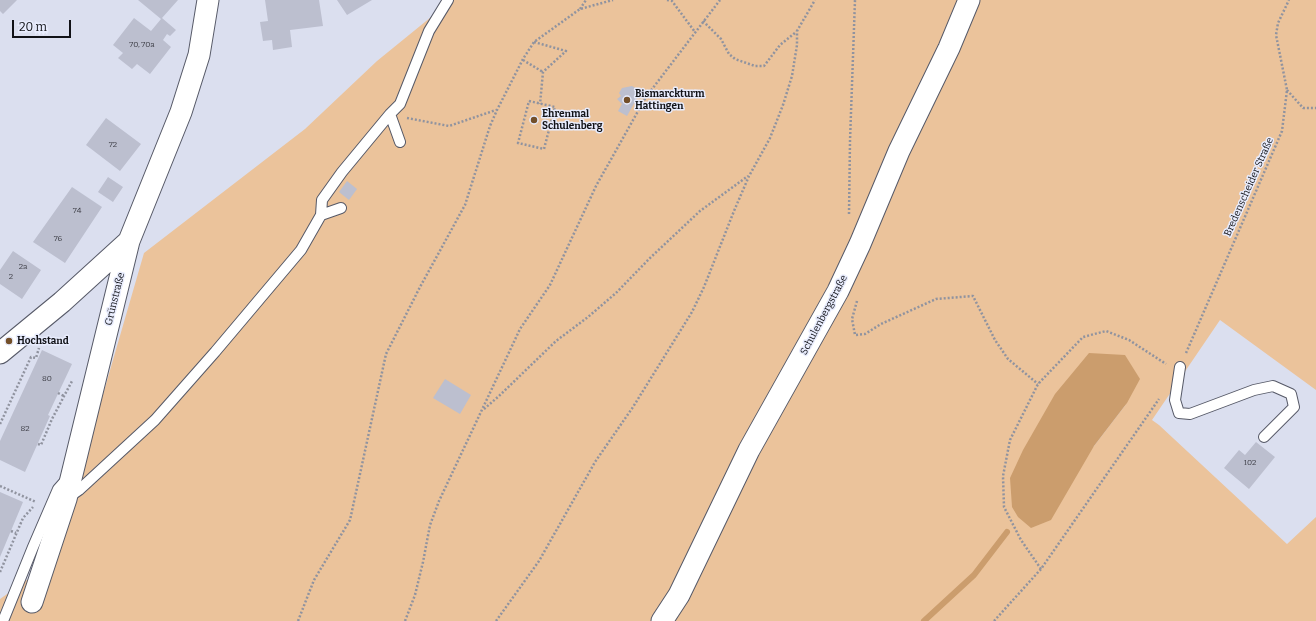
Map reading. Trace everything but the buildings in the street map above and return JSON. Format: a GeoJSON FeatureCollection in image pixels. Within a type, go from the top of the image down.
{"type":"FeatureCollection","features":[{"type":"Feature","properties":{"kind":"street","name":"Grünstraße"},"geometry":{"type":"LineString","coordinates":[[32,602],[66,499],[129,241],[183,106],[199,55],[208,0]]}},
{"type":"Feature","properties":{"kind":"street","name":"Schulenbergstraße"},"geometry":{"type":"LineString","coordinates":[[662,621],[679,594],[749,450],[841,284],[860,244],[899,150],[949,48],[969,0]]}},
{"type":"Feature","properties":{"kind":"street"},"geometry":{"type":"LineString","coordinates":[[0,353],[62,302],[129,241]]}},
{"type":"Feature","properties":{"kind":"lane"},"geometry":{"type":"LineString","coordinates":[[66,499],[79,490],[160,414],[215,352],[300,250],[321,216],[322,200],[342,172],[400,104],[429,31],[448,0]]}},
{"type":"Feature","properties":{"kind":"lane"},"geometry":{"type":"LineString","coordinates":[[390,114],[400,142]]}},
{"type":"Feature","properties":{"kind":"lane"},"geometry":{"type":"LineString","coordinates":[[321,216],[341,208]]}},
{"type":"Feature","properties":{"kind":"lane"},"geometry":{"type":"LineString","coordinates":[[1178,370],[1175,400],[1179,413],[1190,414],[1254,390],[1273,386],[1291,394],[1294,407],[1264,437]]}},
{"type":"Feature","properties":{"kind":"lane"},"geometry":{"type":"LineString","coordinates":[[3,621],[58,490],[73,472]]}},
{"type":"Feature","properties":{"kind":"path"},"geometry":{"type":"LineString","coordinates":[[580,9],[586,0]]}},
{"type":"Feature","properties":{"kind":"path"},"geometry":{"type":"LineString","coordinates":[[298,621],[314,580],[350,520],[386,354],[420,287],[465,205],[490,126],[497,110],[523,59],[534,42],[580,9],[613,0]]}},
{"type":"Feature","properties":{"kind":"path"},"geometry":{"type":"LineString","coordinates":[[667,0],[672,1],[695,32]]}},
{"type":"Feature","properties":{"kind":"path"},"geometry":{"type":"LineString","coordinates":[[405,621],[415,595],[422,569],[430,526],[439,501],[520,329],[550,285],[596,186],[646,97],[720,0]]}},
{"type":"Feature","properties":{"kind":"path"},"geometry":{"type":"LineString","coordinates":[[703,21],[721,39],[729,54],[735,59],[746,64],[764,66],[780,45],[797,31],[815,0]]}},
{"type":"Feature","properties":{"kind":"path"},"geometry":{"type":"LineString","coordinates":[[849,214],[850,120],[855,0]]}},
{"type":"Feature","properties":{"kind":"path","name":"Bredenscheider Straße"},"geometry":{"type":"LineString","coordinates":[[1178,370],[1282,131],[1287,90],[1276,35],[1278,23],[1289,0]]}},
{"type":"Feature","properties":{"kind":"path"},"geometry":{"type":"LineString","coordinates":[[496,621],[539,561],[596,462],[633,407],[692,312],[704,287],[749,176],[770,138],[783,105],[792,76],[797,46],[797,31]]}},
{"type":"Feature","properties":{"kind":"path"},"geometry":{"type":"LineString","coordinates":[[534,42],[566,51],[543,72],[540,104]]}},
{"type":"Feature","properties":{"kind":"path"},"geometry":{"type":"LineString","coordinates":[[523,59],[543,72]]}},
{"type":"Feature","properties":{"kind":"path"},"geometry":{"type":"LineString","coordinates":[[1287,90],[1303,108],[1316,108]]}},
{"type":"Feature","properties":{"kind":"path"},"geometry":{"type":"LineString","coordinates":[[529,101],[540,104],[555,107],[544,149],[518,143],[529,101]]}},
{"type":"Feature","properties":{"kind":"path"},"geometry":{"type":"LineString","coordinates":[[390,114],[449,126],[497,110]]}},
{"type":"Feature","properties":{"kind":"path"},"geometry":{"type":"LineString","coordinates":[[482,411],[556,341],[588,317],[616,293],[650,258],[700,211],[749,176]]}},
{"type":"Feature","properties":{"kind":"path"},"geometry":{"type":"LineString","coordinates":[[859,296],[852,318],[855,335],[865,334],[881,324],[936,299],[973,296],[995,340],[1008,359],[1038,384]]}},
{"type":"Feature","properties":{"kind":"path"},"geometry":{"type":"LineString","coordinates":[[0,424],[31,357],[36,358],[45,334],[35,324]]}},
{"type":"Feature","properties":{"kind":"path"},"geometry":{"type":"LineString","coordinates":[[1041,569],[1021,540],[1004,507],[1003,476],[1010,440],[1038,384],[1083,337],[1106,331],[1129,340],[1178,370]]}},
{"type":"Feature","properties":{"kind":"path"},"geometry":{"type":"LineString","coordinates":[[38,444],[41,445],[64,396],[77,376]]}},
{"type":"Feature","properties":{"kind":"path"},"geometry":{"type":"LineString","coordinates":[[58,393],[64,396]]}},
{"type":"Feature","properties":{"kind":"path"},"geometry":{"type":"LineString","coordinates":[[994,621],[1041,569],[1159,399]]}},
{"type":"Feature","properties":{"kind":"path"},"geometry":{"type":"LineString","coordinates":[[0,486],[37,502]]}},
{"type":"Feature","properties":{"kind":"path"},"geometry":{"type":"LineString","coordinates":[[11,531],[16,533]]}},
{"type":"Feature","properties":{"kind":"path"},"geometry":{"type":"LineString","coordinates":[[0,572],[7,556]]}},
{"type":"Feature","properties":{"kind":"shaded area"},"geometry":{"type":"Polygon","coordinates":[[[452,0],[1316,0],[1316,390],[1220,320],[1152,420],[1287,544],[1316,517],[1316,621],[0,621],[0,599],[55,560],[144,253],[305,129],[377,61],[452,0]],[[1127,403],[1018,517],[1094,446],[1127,403]]]}},
{"type":"Feature","properties":{"kind":"shaded area"},"geometry":{"type":"Polygon","coordinates":[[[1089,353],[1125,355],[1140,379],[1127,403],[1094,446],[1051,520],[1031,528],[1018,517],[1012,507],[1010,478],[1023,450],[1055,394],[1089,353]]]}},
{"type":"Feature","properties":{"kind":"waterway"},"geometry":{"type":"LineString","coordinates":[[924,621],[974,575],[1007,532]]}},
{"type":"Feature","properties":{"kind":"place","name":"Bismarckturm Hattingen"},"geometry":{"type":"Point","coordinates":[627,100]}},
{"type":"Feature","properties":{"kind":"place","name":"Ehrenmal Schulenberg"},"geometry":{"type":"Point","coordinates":[534,120]}},
{"type":"Feature","properties":{"kind":"place","name":"Hochstand"},"geometry":{"type":"Point","coordinates":[9,341]}}]}
